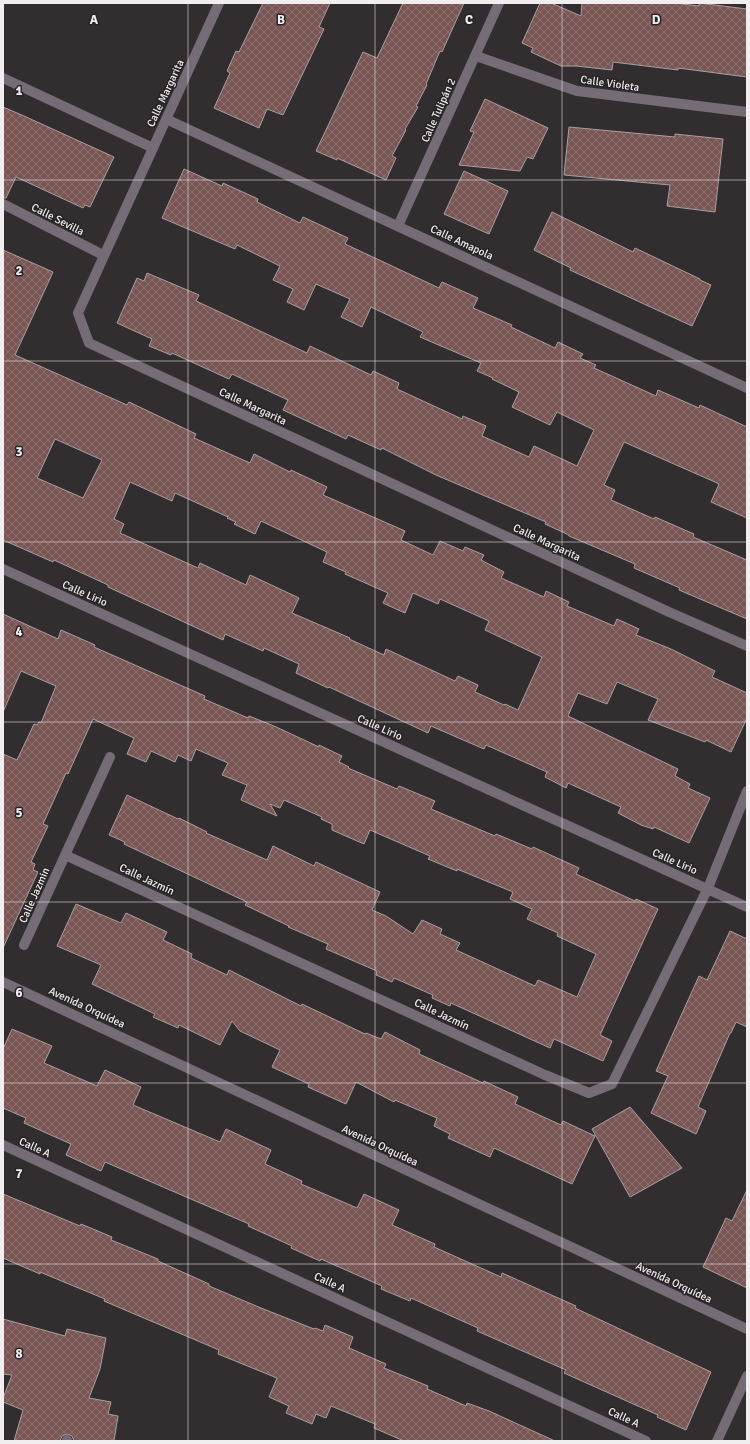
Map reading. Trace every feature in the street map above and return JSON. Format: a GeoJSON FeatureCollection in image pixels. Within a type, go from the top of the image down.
{"type":"FeatureCollection","features":[{"type":"Feature","properties":{"kind":"street","name":"Calle Margarita"},"geometry":{"type":"LineString","coordinates":[[220,3],[152,148],[78,312],[89,344],[669,612],[747,646]]}},
{"type":"Feature","properties":{"kind":"street","name":"Calle Tulipán 2"},"geometry":{"type":"LineString","coordinates":[[398,226],[499,3]]}},
{"type":"Feature","properties":{"kind":"street","name":"Calle Violeta"},"geometry":{"type":"LineString","coordinates":[[476,56],[577,91],[747,112]]}},
{"type":"Feature","properties":{"kind":"street"},"geometry":{"type":"LineString","coordinates":[[3,78],[152,148]]}},
{"type":"Feature","properties":{"kind":"street","name":"Calle Amapola"},"geometry":{"type":"LineString","coordinates":[[166,119],[747,388]]}},
{"type":"Feature","properties":{"kind":"street","name":"Calle Sevilla"},"geometry":{"type":"LineString","coordinates":[[3,204],[103,255]]}},
{"type":"Feature","properties":{"kind":"street","name":"Calle Lirio"},"geometry":{"type":"LineString","coordinates":[[3,570],[708,888],[747,907]]}},
{"type":"Feature","properties":{"kind":"street","name":"Calle Jazmin"},"geometry":{"type":"LineString","coordinates":[[24,945],[110,757]]}},
{"type":"Feature","properties":{"kind":"street"},"geometry":{"type":"LineString","coordinates":[[708,888],[747,791]]}},
{"type":"Feature","properties":{"kind":"street","name":"Calle Jazmín"},"geometry":{"type":"LineString","coordinates":[[65,855],[530,1068],[589,1093],[612,1084],[708,888]]}},
{"type":"Feature","properties":{"kind":"street","name":"Avenida Orquídea"},"geometry":{"type":"LineString","coordinates":[[3,982],[747,1329]]}},
{"type":"Feature","properties":{"kind":"street","name":"Calle A"},"geometry":{"type":"LineString","coordinates":[[3,1145],[646,1441]]}},
{"type":"Feature","properties":{"kind":"street"},"geometry":{"type":"LineString","coordinates":[[716,1441],[747,1376]]}},
{"type":"Feature","properties":{"kind":"building"},"geometry":{"type":"Polygon","coordinates":[[[263,3],[330,3],[319,27],[324,29],[283,115],[267,109],[259,128],[214,108],[230,73],[227,71],[236,51],[239,52],[263,3]]]}},
{"type":"Feature","properties":{"kind":"building"},"geometry":{"type":"Polygon","coordinates":[[[403,3],[464,3],[442,52],[440,51],[426,84],[427,85],[416,106],[418,107],[392,156],[396,158],[386,180],[337,158],[337,160],[316,151],[363,52],[377,58],[403,3]]]}},
{"type":"Feature","properties":{"kind":"building"},"geometry":{"type":"Polygon","coordinates":[[[540,3],[551,3],[581,16],[582,3],[675,3],[699,6],[699,3],[747,9],[747,77],[678,68],[678,70],[613,62],[612,70],[561,66],[531,52],[533,48],[522,43],[540,3]]]}},
{"type":"Feature","properties":{"kind":"building"},"geometry":{"type":"Polygon","coordinates":[[[485,99],[548,128],[533,159],[527,157],[520,171],[459,165],[474,132],[470,131],[485,99]]]}},
{"type":"Feature","properties":{"kind":"building"},"geometry":{"type":"Polygon","coordinates":[[[3,107],[114,157],[90,207],[85,205],[83,208],[16,177],[6,198],[3,198],[3,107]]]}},
{"type":"Feature","properties":{"kind":"building"},"geometry":{"type":"Polygon","coordinates":[[[569,127],[675,137],[675,134],[723,139],[715,212],[667,206],[670,185],[564,175],[569,127]]]}},
{"type":"Feature","properties":{"kind":"building"},"geometry":{"type":"Polygon","coordinates":[[[184,169],[222,186],[223,183],[258,199],[257,202],[300,223],[303,217],[348,238],[345,244],[439,288],[442,282],[478,298],[473,308],[512,325],[511,327],[555,348],[558,342],[583,354],[580,358],[596,365],[594,368],[656,396],[658,390],[699,408],[700,405],[747,427],[747,518],[711,502],[719,484],[624,442],[604,485],[615,490],[611,500],[654,519],[655,517],[694,534],[693,537],[747,560],[747,619],[679,590],[680,588],[634,568],[635,564],[569,536],[545,524],[546,522],[436,475],[382,448],[381,450],[348,435],[346,439],[283,410],[288,400],[232,374],[229,379],[172,353],[171,355],[149,346],[152,339],[117,323],[137,278],[144,281],[147,273],[199,295],[196,301],[307,353],[310,346],[371,375],[373,371],[399,383],[397,389],[462,419],[463,416],[486,426],[482,436],[529,457],[534,446],[577,466],[594,430],[557,412],[550,425],[512,407],[519,392],[477,371],[481,363],[420,337],[423,332],[371,307],[362,327],[341,317],[350,299],[316,284],[304,310],[287,302],[293,289],[273,280],[280,266],[237,245],[235,249],[162,218],[184,169]]]}},
{"type":"Feature","properties":{"kind":"building"},"geometry":{"type":"Polygon","coordinates":[[[464,171],[508,191],[489,234],[444,214],[464,171]]]}},
{"type":"Feature","properties":{"kind":"building"},"geometry":{"type":"Polygon","coordinates":[[[552,212],[633,252],[635,248],[711,285],[692,326],[570,270],[571,268],[534,250],[552,212]]]}},
{"type":"Feature","properties":{"kind":"building"},"geometry":{"type":"Polygon","coordinates":[[[3,250],[53,272],[15,355],[127,405],[129,402],[196,434],[194,438],[250,463],[254,454],[290,472],[291,470],[327,487],[323,495],[405,531],[401,540],[433,555],[440,541],[463,551],[465,547],[484,555],[481,560],[504,572],[501,578],[544,597],[546,591],[569,602],[567,606],[614,626],[617,619],[639,629],[636,635],[671,649],[715,671],[712,677],[747,693],[747,718],[731,752],[706,740],[705,742],[648,720],[658,699],[617,682],[607,704],[578,693],[568,716],[678,769],[675,776],[690,784],[688,788],[710,798],[689,843],[654,827],[653,829],[641,825],[618,813],[621,807],[568,783],[566,788],[545,777],[547,772],[486,745],[484,749],[431,726],[428,733],[296,673],[299,664],[264,648],[263,651],[225,634],[223,640],[108,587],[108,585],[54,560],[53,562],[3,540],[3,250]],[[55,439],[37,478],[83,498],[102,460],[55,439]],[[130,482],[114,519],[124,524],[120,533],[198,568],[200,563],[246,585],[250,575],[299,598],[292,613],[350,638],[349,639],[384,655],[386,649],[455,681],[458,676],[478,685],[475,692],[518,710],[542,657],[485,630],[489,621],[440,599],[438,604],[413,593],[405,613],[383,603],[388,593],[345,574],[346,572],[323,562],[327,552],[261,521],[255,534],[234,524],[236,522],[227,518],[228,517],[175,493],[172,501],[130,482]]]}},
{"type":"Feature","properties":{"kind":"building"},"geometry":{"type":"Polygon","coordinates":[[[3,614],[58,639],[61,630],[95,645],[94,647],[205,696],[204,699],[248,718],[249,716],[274,726],[319,747],[319,745],[342,756],[339,762],[349,767],[348,768],[397,789],[399,786],[435,801],[431,809],[495,836],[496,834],[532,849],[533,847],[579,868],[576,874],[635,901],[636,899],[658,909],[600,1035],[612,1041],[603,1061],[554,1039],[550,1048],[451,1003],[450,1006],[432,998],[433,995],[394,978],[392,982],[376,975],[377,971],[326,949],[328,944],[288,927],[289,926],[245,905],[247,902],[124,844],[125,842],[109,835],[127,795],[267,860],[273,846],[314,866],[316,862],[380,892],[372,910],[386,916],[413,934],[422,920],[442,929],[440,934],[460,943],[456,950],[535,986],[538,980],[577,997],[596,954],[557,936],[558,933],[527,919],[532,909],[510,899],[513,892],[428,859],[430,856],[370,830],[364,844],[332,830],[332,824],[321,819],[322,817],[284,800],[280,808],[270,804],[277,816],[241,800],[247,785],[222,775],[228,763],[196,749],[191,761],[178,755],[175,762],[151,751],[146,762],[127,754],[134,738],[93,719],[43,824],[48,826],[31,862],[35,864],[33,870],[38,872],[3,948],[3,754],[17,760],[34,724],[37,725],[39,722],[41,723],[56,686],[21,671],[3,712],[3,614]]]}},
{"type":"Feature","properties":{"kind":"building"},"geometry":{"type":"Polygon","coordinates":[[[76,904],[121,923],[126,913],[167,932],[163,940],[192,954],[191,958],[227,975],[229,970],[301,1006],[302,1004],[365,1034],[366,1033],[381,1039],[385,1032],[420,1050],[419,1054],[518,1097],[515,1104],[561,1125],[563,1121],[595,1136],[572,1184],[494,1148],[490,1157],[448,1138],[450,1134],[434,1126],[437,1118],[395,1100],[394,1102],[356,1082],[346,1104],[308,1087],[309,1084],[272,1067],[280,1050],[240,1031],[232,1021],[220,1045],[179,1025],[178,1028],[153,1017],[155,1014],[92,984],[101,965],[57,946],[76,904]]]}},
{"type":"Feature","properties":{"kind":"building"},"geometry":{"type":"Polygon","coordinates":[[[730,931],[747,939],[747,1027],[736,1022],[730,1033],[698,1107],[706,1111],[696,1134],[651,1113],[668,1076],[656,1071],[699,976],[707,980],[730,931]]]}},
{"type":"Feature","properties":{"kind":"building"},"geometry":{"type":"Polygon","coordinates":[[[12,1029],[52,1046],[44,1063],[97,1086],[105,1070],[141,1087],[133,1105],[220,1142],[226,1129],[271,1150],[265,1164],[302,1181],[301,1184],[357,1208],[364,1194],[399,1210],[392,1225],[435,1244],[434,1247],[501,1277],[502,1273],[576,1306],[575,1308],[711,1372],[686,1430],[657,1417],[658,1415],[564,1373],[566,1370],[477,1331],[478,1328],[411,1298],[410,1301],[381,1289],[382,1286],[321,1259],[320,1261],[291,1248],[292,1246],[248,1226],[249,1224],[105,1162],[101,1171],[66,1155],[71,1144],[24,1123],[26,1118],[3,1108],[3,1049],[12,1029]]]}},
{"type":"Feature","properties":{"kind":"building"},"geometry":{"type":"Polygon","coordinates":[[[630,1107],[682,1168],[630,1197],[592,1129],[630,1107]]]}},
{"type":"Feature","properties":{"kind":"building"},"geometry":{"type":"Polygon","coordinates":[[[747,1190],[747,1288],[703,1267],[726,1218],[732,1221],[747,1190]]]}},
{"type":"Feature","properties":{"kind":"building"},"geometry":{"type":"Polygon","coordinates":[[[3,1194],[80,1226],[81,1224],[112,1237],[111,1240],[158,1259],[158,1261],[209,1284],[209,1286],[261,1308],[314,1329],[323,1331],[325,1325],[353,1337],[349,1348],[386,1364],[384,1368],[428,1386],[427,1389],[466,1406],[467,1403],[489,1411],[555,1441],[404,1441],[374,1428],[375,1424],[331,1406],[326,1418],[316,1414],[312,1424],[286,1413],[289,1406],[269,1397],[277,1378],[218,1354],[219,1350],[104,1301],[105,1299],[3,1258],[3,1194]]]}},
{"type":"Feature","properties":{"kind":"building"},"geometry":{"type":"Polygon","coordinates":[[[3,1319],[65,1336],[67,1329],[106,1338],[100,1369],[89,1398],[111,1402],[108,1414],[118,1416],[114,1441],[74,1441],[72,1436],[67,1434],[62,1436],[60,1441],[14,1441],[23,1410],[3,1402],[3,1398],[12,1375],[3,1374],[3,1319]]]}}]}
